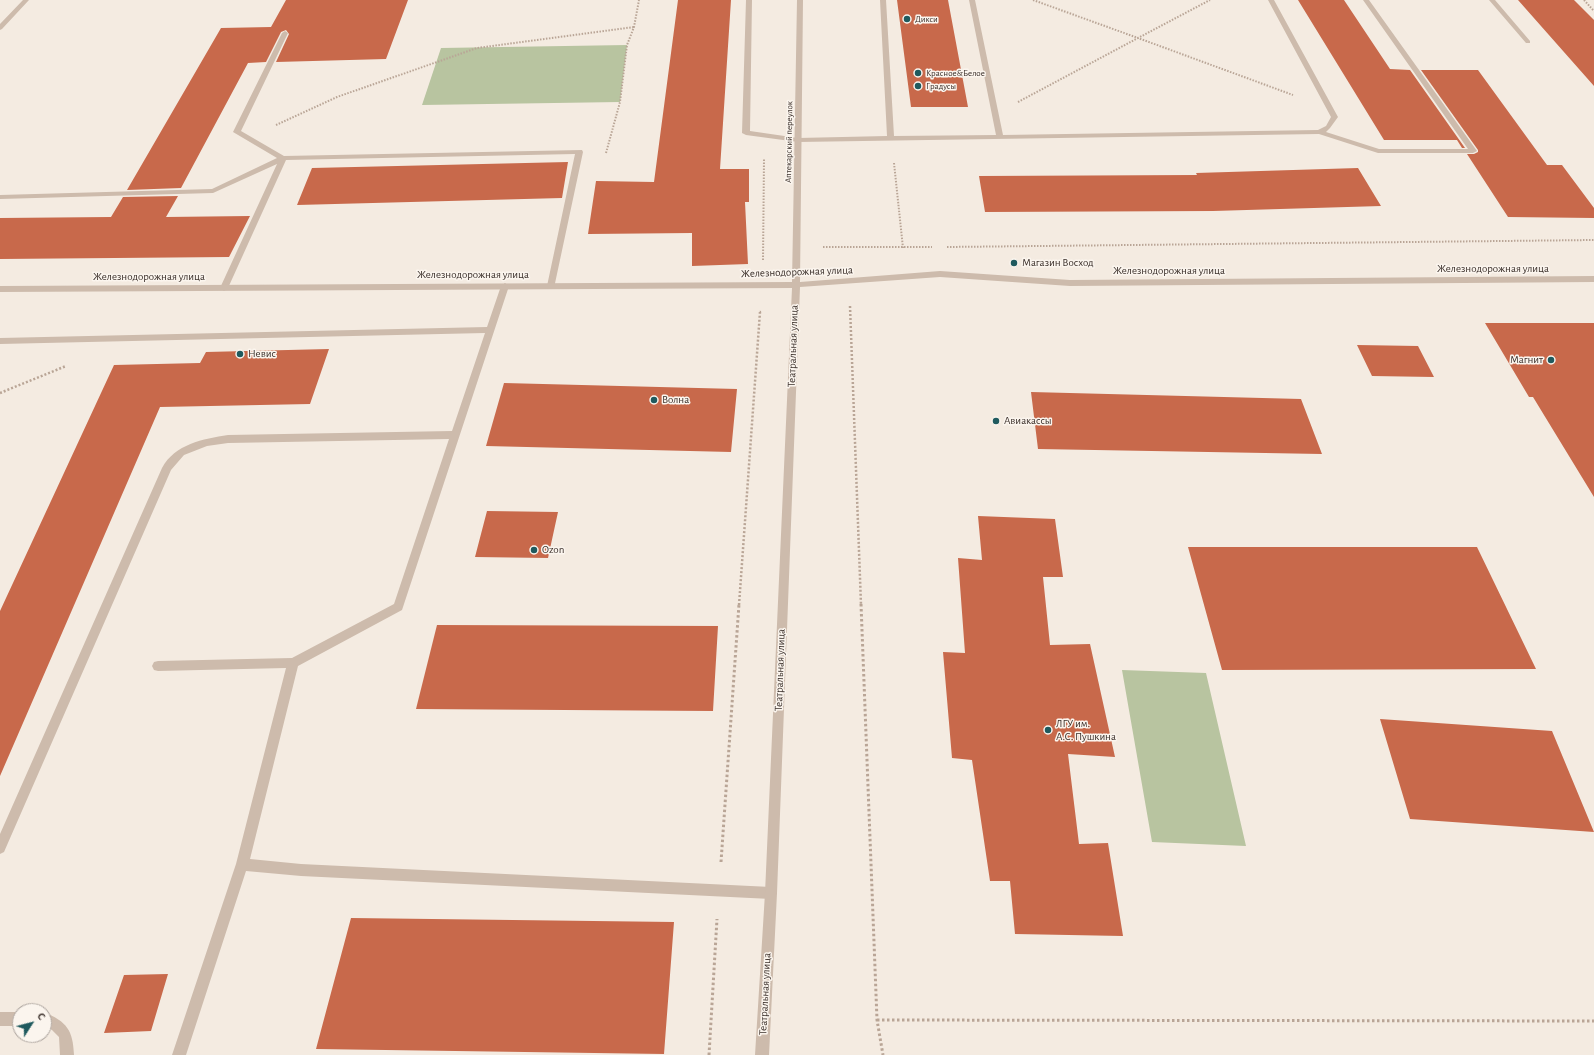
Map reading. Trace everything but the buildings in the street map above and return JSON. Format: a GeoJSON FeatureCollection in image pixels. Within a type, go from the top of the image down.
{"type":"FeatureCollection","features":[{"type":"Feature","properties":{"kind":"street"},"geometry":{"type":"LineString","coordinates":[[0,28],[26,0]]}},
{"type":"Feature","properties":{"kind":"street"},"geometry":{"type":"LineString","coordinates":[[749,0],[746,133],[798,140],[1320,132],[1378,150],[1472,151],[1366,0]]}},
{"type":"Feature","properties":{"kind":"street","name":"Аптекарский переулок"},"geometry":{"type":"LineString","coordinates":[[796,285],[800,0]]}},
{"type":"Feature","properties":{"kind":"street"},"geometry":{"type":"LineString","coordinates":[[883,0],[891,139]]}},
{"type":"Feature","properties":{"kind":"street"},"geometry":{"type":"LineString","coordinates":[[972,0],[1000,137]]}},
{"type":"Feature","properties":{"kind":"street"},"geometry":{"type":"LineString","coordinates":[[1271,0],[1335,117],[1328,127],[1320,132]]}},
{"type":"Feature","properties":{"kind":"street"},"geometry":{"type":"LineString","coordinates":[[1492,0],[1528,42]]}},
{"type":"Feature","properties":{"kind":"street"},"geometry":{"type":"LineString","coordinates":[[282,158],[237,132],[285,33]]}},
{"type":"Feature","properties":{"kind":"street"},"geometry":{"type":"LineString","coordinates":[[0,197],[213,191],[282,158],[579,152],[551,286]]}},
{"type":"Feature","properties":{"kind":"street"},"geometry":{"type":"LineString","coordinates":[[224,288],[282,158]]}},
{"type":"Feature","properties":{"kind":"street","name":"Железнодорожная улица"},"geometry":{"type":"LineString","coordinates":[[0,290],[796,285],[940,274],[1070,283],[1594,279]]}},
{"type":"Feature","properties":{"kind":"street","name":"Театральная улица"},"geometry":{"type":"LineString","coordinates":[[762,1055],[771,893],[796,285]]}},
{"type":"Feature","properties":{"kind":"street"},"geometry":{"type":"LineString","coordinates":[[158,666],[293,663],[398,607],[505,286]]}},
{"type":"Feature","properties":{"kind":"street"},"geometry":{"type":"LineString","coordinates":[[0,341],[491,330]]}},
{"type":"Feature","properties":{"kind":"street"},"geometry":{"type":"LineString","coordinates":[[0,848],[167,468],[182,452],[206,442],[228,439],[456,435]]}},
{"type":"Feature","properties":{"kind":"street"},"geometry":{"type":"LineString","coordinates":[[180,1055],[242,864],[293,663]]}},
{"type":"Feature","properties":{"kind":"street"},"geometry":{"type":"LineString","coordinates":[[242,864],[301,870],[771,893]]}},
{"type":"Feature","properties":{"kind":"street"},"geometry":{"type":"LineString","coordinates":[[0,1019],[12,1019]]}},
{"type":"Feature","properties":{"kind":"street"},"geometry":{"type":"LineString","coordinates":[[52,1022],[58,1025],[67,1038],[67,1055]]}},
{"type":"Feature","properties":{"kind":"path"},"geometry":{"type":"LineString","coordinates":[[574,177],[605,155],[620,102],[628,45],[634,27],[639,0]]}},
{"type":"Feature","properties":{"kind":"path"},"geometry":{"type":"LineString","coordinates":[[1033,0],[1330,109]]}},
{"type":"Feature","properties":{"kind":"path"},"geometry":{"type":"LineString","coordinates":[[995,114],[1210,0]]}},
{"type":"Feature","properties":{"kind":"path"},"geometry":{"type":"LineString","coordinates":[[1584,0],[1594,11]]}},
{"type":"Feature","properties":{"kind":"path"},"geometry":{"type":"LineString","coordinates":[[249,138],[337,96],[477,48],[634,27]]}},
{"type":"Feature","properties":{"kind":"path"},"geometry":{"type":"LineString","coordinates":[[709,1055],[719,890],[762,285],[765,136]]}},
{"type":"Feature","properties":{"kind":"path"},"geometry":{"type":"LineString","coordinates":[[891,139],[903,248]]}},
{"type":"Feature","properties":{"kind":"path"},"geometry":{"type":"LineString","coordinates":[[943,247],[1594,240]]}},
{"type":"Feature","properties":{"kind":"path"},"geometry":{"type":"LineString","coordinates":[[763,245],[796,247],[935,247]]}},
{"type":"Feature","properties":{"kind":"path"},"geometry":{"type":"LineString","coordinates":[[850,306],[877,1020],[883,1055]]}},
{"type":"Feature","properties":{"kind":"path"},"geometry":{"type":"LineString","coordinates":[[760,312],[795,313]]}},
{"type":"Feature","properties":{"kind":"path"},"geometry":{"type":"LineString","coordinates":[[877,1020],[1594,1021]]}},
{"type":"Feature","properties":{"kind":"green space"},"geometry":{"type":"Polygon","coordinates":[[[627,45],[620,102],[422,105],[441,48],[627,45]]]}},
{"type":"Feature","properties":{"kind":"green space"},"geometry":{"type":"Polygon","coordinates":[[[1122,670],[1206,673],[1246,846],[1152,842],[1122,670]]]}},
{"type":"Feature","properties":{"kind":"place","name":"Дикси"},"geometry":{"type":"Point","coordinates":[907,19]}},
{"type":"Feature","properties":{"kind":"place","name":"Красное&Белое"},"geometry":{"type":"Point","coordinates":[918,73]}},
{"type":"Feature","properties":{"kind":"place","name":"Градусы"},"geometry":{"type":"Point","coordinates":[918,86]}},
{"type":"Feature","properties":{"kind":"place","name":"Магазин Восход"},"geometry":{"type":"Point","coordinates":[1014,263]}},
{"type":"Feature","properties":{"kind":"place","name":"Невис"},"geometry":{"type":"Point","coordinates":[240,354]}},
{"type":"Feature","properties":{"kind":"place","name":"Магнит"},"geometry":{"type":"Point","coordinates":[1551,360]}},
{"type":"Feature","properties":{"kind":"place","name":"Волна"},"geometry":{"type":"Point","coordinates":[654,400]}},
{"type":"Feature","properties":{"kind":"place","name":"Авиакассы"},"geometry":{"type":"Point","coordinates":[996,421]}},
{"type":"Feature","properties":{"kind":"place","name":"Ozon"},"geometry":{"type":"Point","coordinates":[534,550]}},
{"type":"Feature","properties":{"kind":"place","name":"ЛГУ им. А.С. Пушкина"},"geometry":{"type":"Point","coordinates":[1048,730]}}]}
